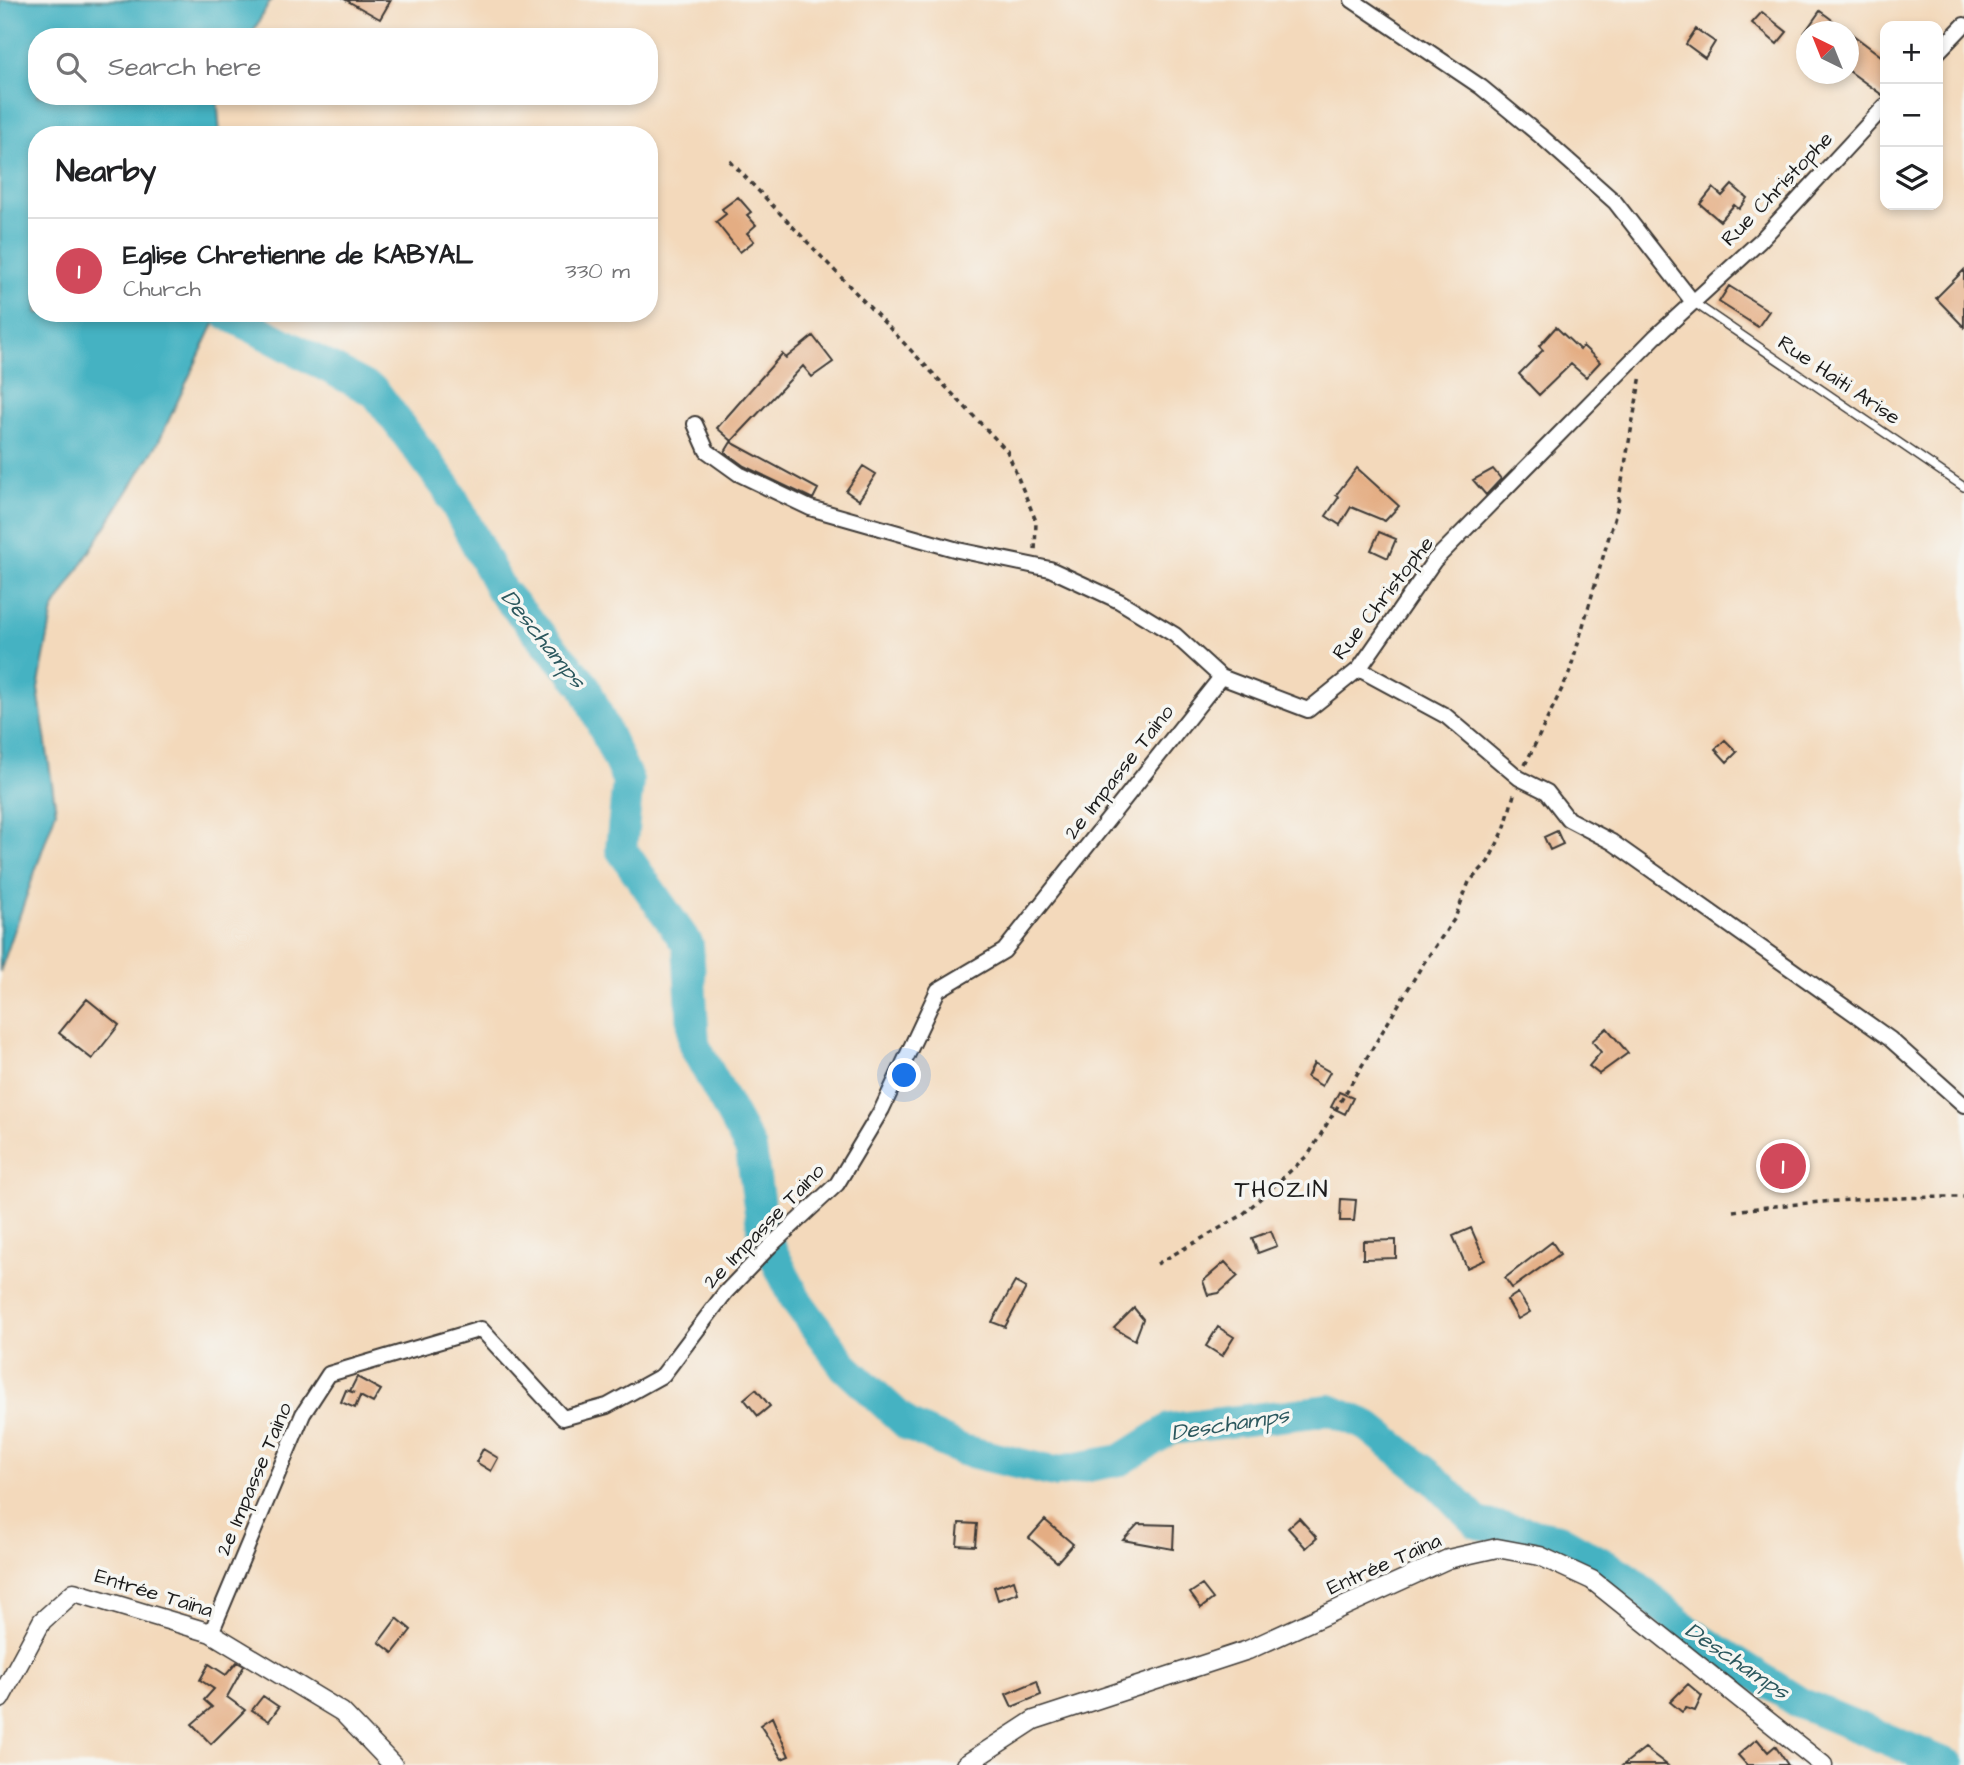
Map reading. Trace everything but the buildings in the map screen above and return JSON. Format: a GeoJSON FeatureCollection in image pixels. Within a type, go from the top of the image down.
{"type":"FeatureCollection","features":[{"type":"Feature","properties":{"kind":"street"},"geometry":{"type":"LineString","coordinates":[[1352,0],[1481,87],[1543,138],[1615,202],[1693,302]]}},
{"type":"Feature","properties":{"kind":"street"},"geometry":{"type":"LineString","coordinates":[[1943,47],[1964,25]]}},
{"type":"Feature","properties":{"kind":"street","name":"Rue Christophe"},"geometry":{"type":"LineString","coordinates":[[695,424],[707,451],[739,474],[810,508],[958,550],[1034,564],[1119,601],[1175,635],[1221,677],[1308,709],[1359,669],[1434,561],[1693,302],[1760,241],[1880,111]]}},
{"type":"Feature","properties":{"kind":"street"},"geometry":{"type":"LineString","coordinates":[[1359,669],[1447,716],[1519,778],[1546,792],[1568,819],[1612,842],[1890,1039],[1964,1105]]}},
{"type":"Feature","properties":{"kind":"street","name":"2e Impasse Taino"},"geometry":{"type":"LineString","coordinates":[[211,1633],[303,1414],[330,1374],[481,1329],[562,1418],[607,1406],[663,1374],[724,1293],[837,1184],[882,1109],[938,990],[1004,950],[1221,677]]}},
{"type":"Feature","properties":{"kind":"street","name":"Entrée Taïna"},"geometry":{"type":"LineString","coordinates":[[965,1765],[1034,1720],[1248,1650],[1448,1559],[1497,1548],[1540,1556],[1592,1580],[1823,1765]]}},
{"type":"Feature","properties":{"kind":"street","name":"Entrée Taïna"},"geometry":{"type":"LineString","coordinates":[[0,1699],[42,1621],[75,1592],[211,1633],[342,1712],[393,1765]]}},
{"type":"Feature","properties":{"kind":"lane","name":"Rue Haiti Arise"},"geometry":{"type":"LineString","coordinates":[[1693,302],[1964,487]]}},
{"type":"Feature","properties":{"kind":"path"},"geometry":{"type":"LineString","coordinates":[[730,161],[1007,451],[1037,521],[1034,564]]}},
{"type":"Feature","properties":{"kind":"path"},"geometry":{"type":"LineString","coordinates":[[1157,1265],[1241,1216],[1308,1154],[1423,964],[1455,918],[1469,883],[1488,862],[1504,830],[1519,778],[1569,674],[1617,509],[1642,372]]}},
{"type":"Feature","properties":{"kind":"path"},"geometry":{"type":"LineString","coordinates":[[1733,1211],[1795,1203],[1895,1197],[1964,1197]]}},
{"type":"Feature","properties":{"kind":"water"},"geometry":{"type":"Polygon","coordinates":[[[0,0],[271,0],[255,28],[28,28],[28,105],[218,105],[219,126],[28,126],[28,322],[215,322],[158,443],[53,610],[38,689],[56,811],[0,972],[0,0]]]}},
{"type":"Feature","properties":{"kind":"waterway","name":"Deschamps"},"geometry":{"type":"LineString","coordinates":[[243,322],[375,392],[447,488],[501,590],[584,685],[628,781],[621,849],[688,945],[694,1045],[751,1150],[763,1233],[796,1300],[845,1367],[908,1425],[962,1450],[1054,1472],[1121,1460],[1170,1429],[1330,1410],[1368,1426],[1434,1479],[1477,1523],[1559,1539],[1626,1577],[1691,1633],[1800,1703],[1949,1765]]}},
{"type":"Feature","properties":{"kind":"place","name":"Eglise Chretienne de KABYAL"},"geometry":{"type":"Point","coordinates":[1783,1166]}},
{"type":"Feature","properties":{"kind":"district","name":"THOZIN"},"geometry":{"type":"Point","coordinates":[1282,1190]}}]}
